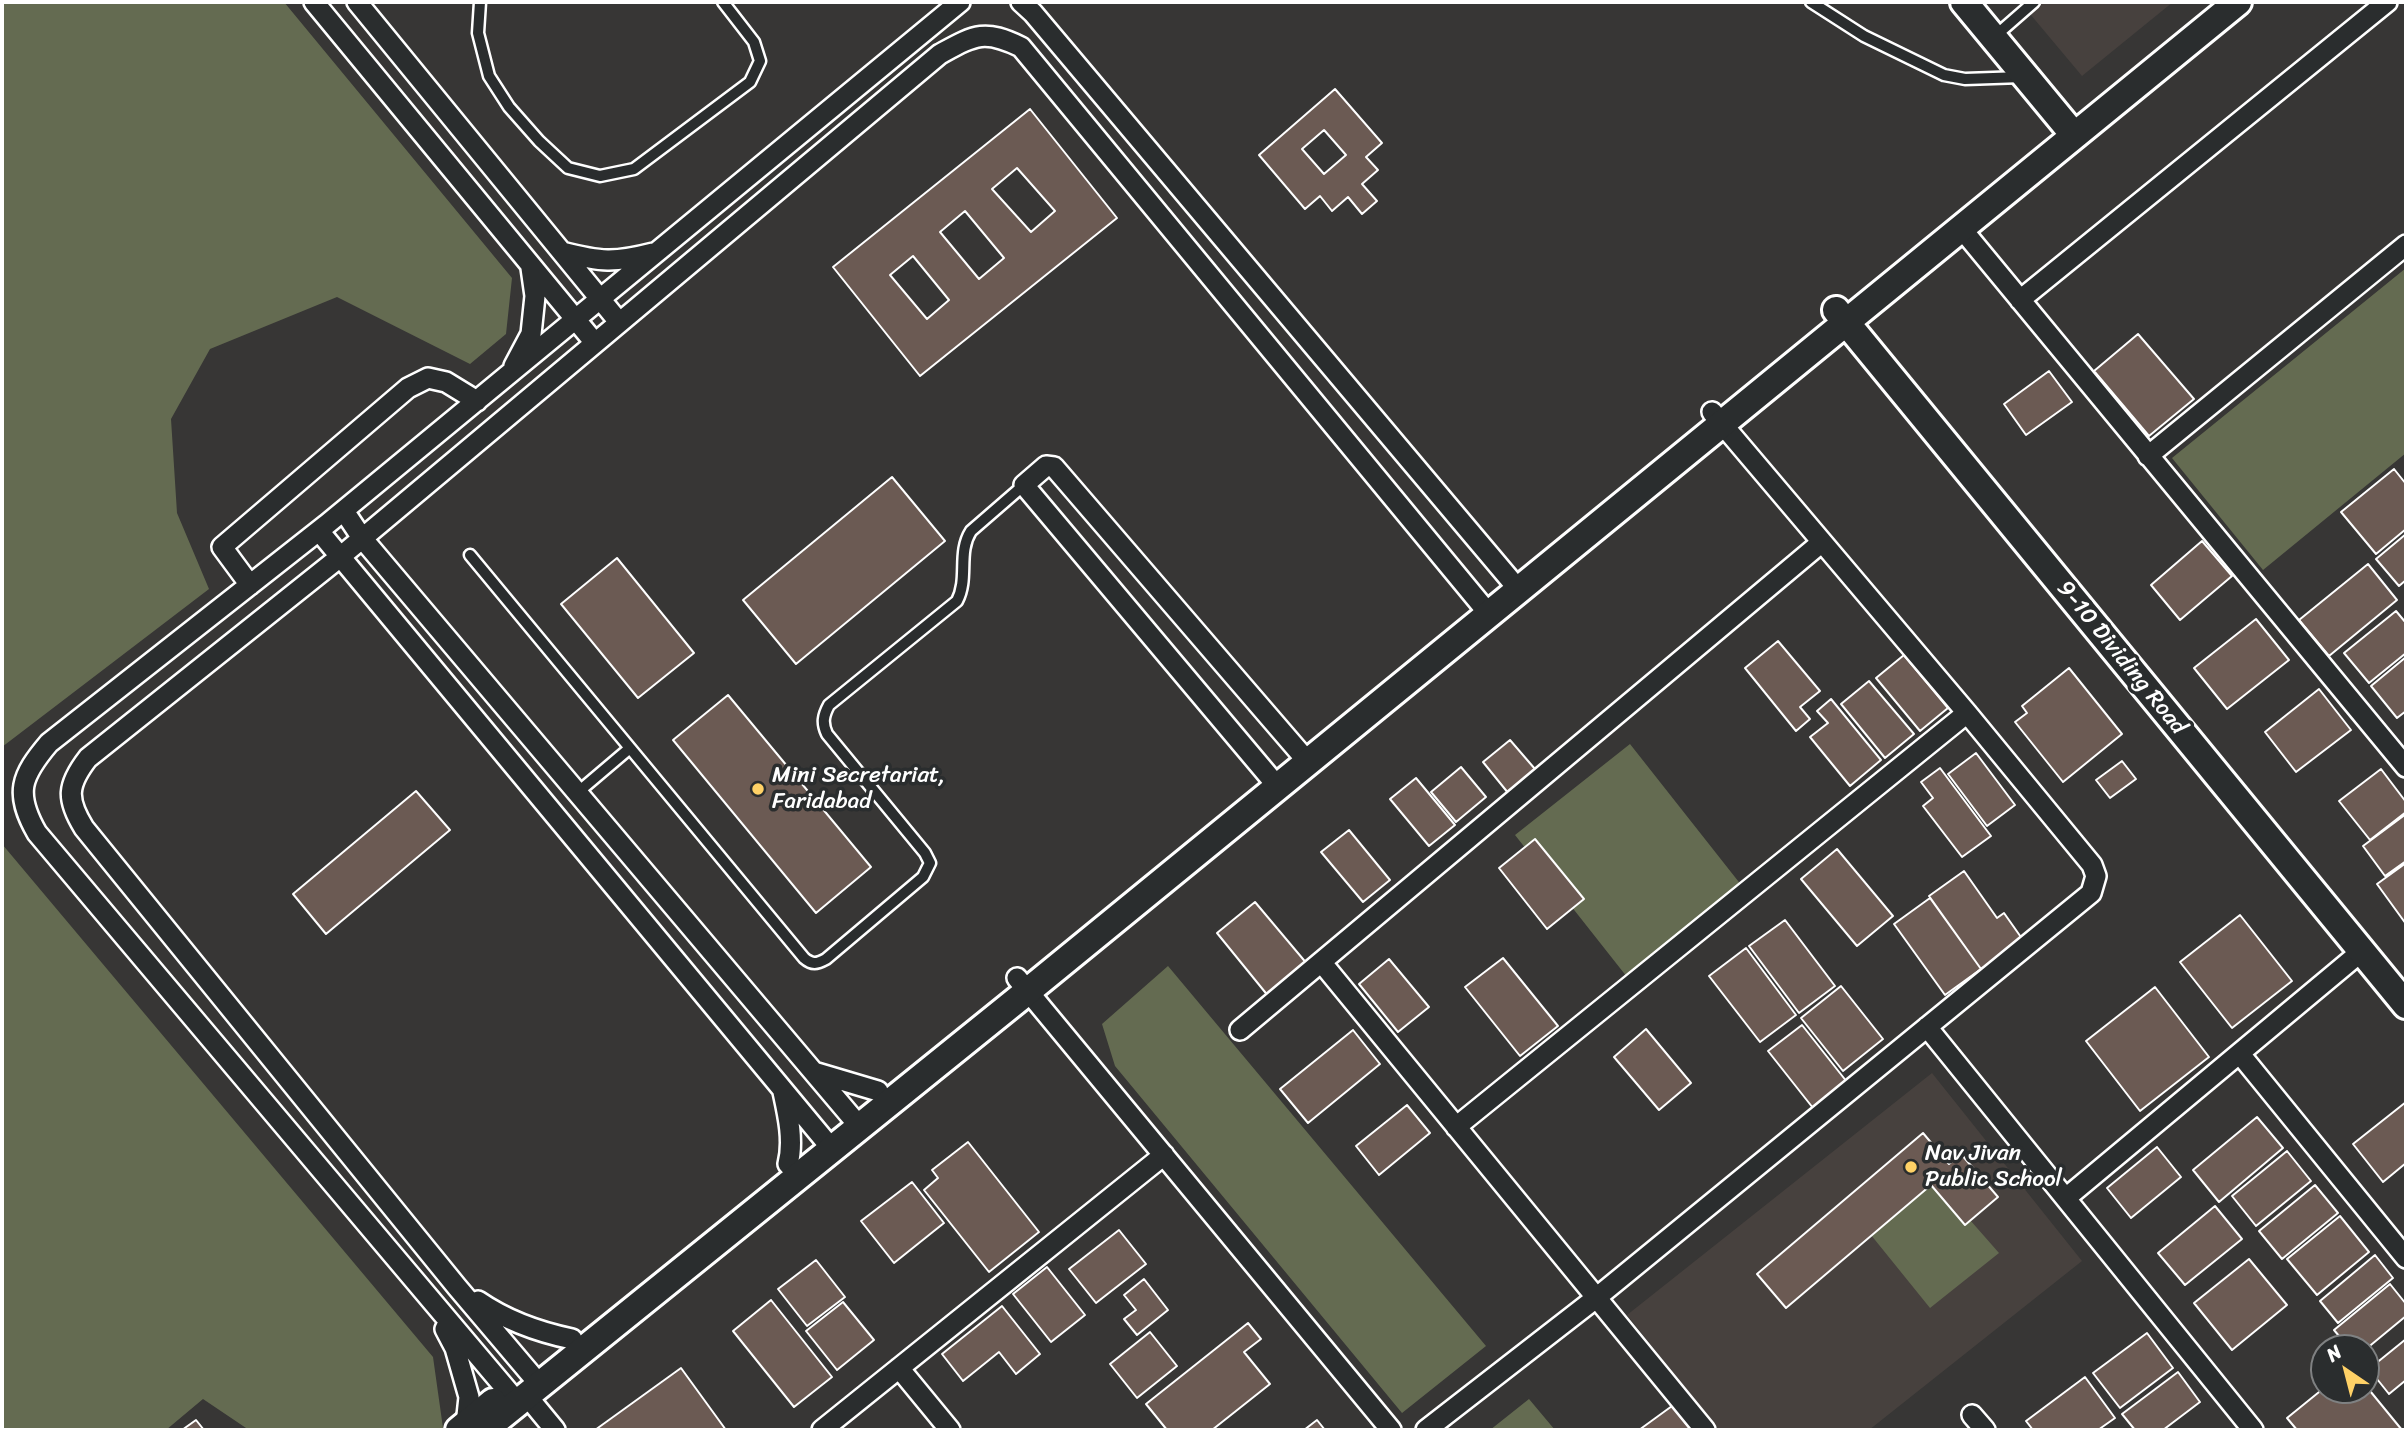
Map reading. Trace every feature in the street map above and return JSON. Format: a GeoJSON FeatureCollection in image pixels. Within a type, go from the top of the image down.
{"type":"FeatureCollection","features":[{"type":"Feature","properties":{"kind":"street"},"geometry":{"type":"LineString","coordinates":[[314,2],[594,343]]}},
{"type":"Feature","properties":{"kind":"street"},"geometry":{"type":"LineString","coordinates":[[357,2],[619,323]]}},
{"type":"Feature","properties":{"kind":"street"},"geometry":{"type":"LineString","coordinates":[[524,1389],[430,1299],[37,833],[26,814],[22,790],[30,765],[49,743],[344,511],[960,2]]}},
{"type":"Feature","properties":{"kind":"street"},"geometry":{"type":"LineString","coordinates":[[1021,2],[1051,34],[1513,584]]}},
{"type":"Feature","properties":{"kind":"street"},"geometry":{"type":"LineString","coordinates":[[1964,2],[2069,129]]}},
{"type":"Feature","properties":{"kind":"street"},"geometry":{"type":"LineString","coordinates":[[1840,316],[1961,228],[2213,2]]}},
{"type":"Feature","properties":{"kind":"street"},"geometry":{"type":"LineString","coordinates":[[470,1428],[524,1389],[1023,985],[2069,129],[2238,2]]}},
{"type":"Feature","properties":{"kind":"street"},"geometry":{"type":"LineString","coordinates":[[2020,300],[2387,2]]}},
{"type":"Feature","properties":{"kind":"street"},"geometry":{"type":"LineString","coordinates":[[555,1430],[524,1389],[457,1287],[84,828],[74,812],[70,793],[75,774],[88,758],[340,557],[940,54],[972,37],[998,36],[1021,47],[1484,608]]}},
{"type":"Feature","properties":{"kind":"street"},"geometry":{"type":"LineString","coordinates":[[1961,228],[2406,767]]}},
{"type":"Feature","properties":{"kind":"street"},"geometry":{"type":"LineString","coordinates":[[2148,456],[2406,245]]}},
{"type":"Feature","properties":{"kind":"street"},"geometry":{"type":"LineString","coordinates":[[562,252],[599,261],[657,252]]}},
{"type":"Feature","properties":{"kind":"street"},"geometry":{"type":"LineString","coordinates":[[510,373],[531,334],[535,296],[530,265]]}},
{"type":"Feature","properties":{"kind":"street","name":"9-10 Dividing Road"},"geometry":{"type":"LineString","coordinates":[[1840,316],[2406,1005]]}},
{"type":"Feature","properties":{"kind":"street"},"geometry":{"type":"LineString","coordinates":[[250,585],[222,547],[408,388],[428,378],[446,382],[477,401]]}},
{"type":"Feature","properties":{"kind":"street"},"geometry":{"type":"LineString","coordinates":[[1426,1430],[1596,1298],[2091,894],[2095,884],[2092,865],[1716,417]]}},
{"type":"Feature","properties":{"kind":"street"},"geometry":{"type":"LineString","coordinates":[[1273,780],[1024,485],[1046,467],[1054,467],[1303,756]]}},
{"type":"Feature","properties":{"kind":"street"},"geometry":{"type":"LineString","coordinates":[[344,511],[362,538],[854,1121]]}},
{"type":"Feature","properties":{"kind":"street"},"geometry":{"type":"LineString","coordinates":[[319,531],[827,1143]]}},
{"type":"Feature","properties":{"kind":"street"},"geometry":{"type":"LineString","coordinates":[[1240,1030],[1822,542]]}},
{"type":"Feature","properties":{"kind":"street"},"geometry":{"type":"LineString","coordinates":[[1456,1127],[1967,713]]}},
{"type":"Feature","properties":{"kind":"street"},"geometry":{"type":"LineString","coordinates":[[2066,1198],[2362,951]]}},
{"type":"Feature","properties":{"kind":"street"},"geometry":{"type":"LineString","coordinates":[[1322,963],[1705,1430]]}},
{"type":"Feature","properties":{"kind":"street"},"geometry":{"type":"LineString","coordinates":[[854,1121],[878,1091],[1023,985]]}},
{"type":"Feature","properties":{"kind":"street"},"geometry":{"type":"LineString","coordinates":[[1023,985],[1391,1430]]}},
{"type":"Feature","properties":{"kind":"street"},"geometry":{"type":"LineString","coordinates":[[1927,1027],[2253,1430]]}},
{"type":"Feature","properties":{"kind":"street"},"geometry":{"type":"LineString","coordinates":[[2240,1054],[2406,1258]]}},
{"type":"Feature","properties":{"kind":"street"},"geometry":{"type":"LineString","coordinates":[[813,1072],[878,1091]]}},
{"type":"Feature","properties":{"kind":"street"},"geometry":{"type":"LineString","coordinates":[[782,1088],[789,1117],[788,1164]]}},
{"type":"Feature","properties":{"kind":"street"},"geometry":{"type":"LineString","coordinates":[[524,1389],[572,1339],[788,1164],[827,1143]]}},
{"type":"Feature","properties":{"kind":"street"},"geometry":{"type":"LineString","coordinates":[[822,1430],[1164,1155]]}},
{"type":"Feature","properties":{"kind":"street"},"geometry":{"type":"LineString","coordinates":[[457,1287],[499,1316],[547,1334],[572,1339]]}},
{"type":"Feature","properties":{"kind":"street"},"geometry":{"type":"LineString","coordinates":[[430,1299],[455,1348],[469,1397],[470,1428]]}},
{"type":"Feature","properties":{"kind":"street"},"geometry":{"type":"LineString","coordinates":[[899,1368],[950,1430]]}},
{"type":"Feature","properties":{"kind":"street"},"geometry":{"type":"LineString","coordinates":[[1972,1415],[1985,1430]]}},
{"type":"Feature","properties":{"kind":"lane"},"geometry":{"type":"LineString","coordinates":[[480,2],[478,33],[489,76],[502,96],[539,141],[568,168],[600,176],[634,169],[750,82],[760,61],[754,42],[723,2]]}},
{"type":"Feature","properties":{"kind":"lane"},"geometry":{"type":"LineString","coordinates":[[1811,2],[1864,36],[1944,75],[1965,79],[2026,77]]}},
{"type":"Feature","properties":{"kind":"lane"},"geometry":{"type":"LineString","coordinates":[[1993,37],[2034,2]]}},
{"type":"Feature","properties":{"kind":"lane"},"geometry":{"type":"LineString","coordinates":[[470,555],[804,958],[817,964],[826,960],[923,877],[930,863],[925,853],[827,734],[823,724],[824,714],[829,705],[957,601],[963,590],[965,540],[971,531],[1024,485]]}},
{"type":"Feature","properties":{"kind":"lane"},"geometry":{"type":"LineString","coordinates":[[577,793],[630,748]]}},
{"type":"Feature","properties":{"kind":"shaded area"},"geometry":{"type":"Polygon","coordinates":[[[2020,2],[2173,2],[2082,76],[2020,2]]]}},
{"type":"Feature","properties":{"kind":"shaded area","name":"Nav Jivan Public School"},"geometry":{"type":"Polygon","coordinates":[[[1932,1073],[2082,1261],[1869,1430],[1719,1430],[1627,1315],[1932,1073]]]}},
{"type":"Feature","properties":{"kind":"green space"},"geometry":{"type":"Polygon","coordinates":[[[2,2],[284,2],[512,278],[506,334],[470,364],[337,297],[210,349],[171,419],[177,513],[209,589],[2,747],[2,2]]]}},
{"type":"Feature","properties":{"kind":"green space"},"geometry":{"type":"Polygon","coordinates":[[[2406,268],[2406,453],[2263,570],[2172,458],[2406,268]]]}},
{"type":"Feature","properties":{"kind":"green space"},"geometry":{"type":"Polygon","coordinates":[[[1630,744],[1742,886],[1627,977],[1515,835],[1630,744]]]}},
{"type":"Feature","properties":{"kind":"green space"},"geometry":{"type":"Polygon","coordinates":[[[2,844],[433,1357],[443,1428],[441,1430],[249,1430],[203,1399],[166,1430],[2,1430],[2,844]]]}},
{"type":"Feature","properties":{"kind":"green space"},"geometry":{"type":"Polygon","coordinates":[[[1168,966],[1486,1346],[1402,1413],[1115,1066],[1102,1024],[1168,966]]]}},
{"type":"Feature","properties":{"kind":"green space"},"geometry":{"type":"Polygon","coordinates":[[[1931,1185],[1964,1224],[1970,1220],[1999,1253],[1930,1308],[1871,1235],[1931,1185]]]}},
{"type":"Feature","properties":{"kind":"green space"},"geometry":{"type":"Polygon","coordinates":[[[1529,1399],[1555,1430],[1490,1430],[1529,1399]]]}},
{"type":"Feature","properties":{"kind":"building"},"geometry":{"type":"Polygon","coordinates":[[[1335,89],[1382,143],[1366,157],[1378,170],[1362,184],[1377,201],[1362,214],[1348,197],[1332,211],[1320,196],[1305,209],[1259,155],[1335,89]],[[1324,130],[1302,149],[1324,174],[1346,155],[1324,130]]]}},
{"type":"Feature","properties":{"kind":"building"},"geometry":{"type":"Polygon","coordinates":[[[1030,109],[1117,218],[920,376],[833,267],[1030,109]],[[1017,168],[992,189],[1031,232],[1055,211],[1017,168]],[[965,211],[940,232],[979,279],[1004,258],[965,211]],[[913,256],[890,275],[927,319],[949,300],[913,256]]]}},
{"type":"Feature","properties":{"kind":"building"},"geometry":{"type":"Polygon","coordinates":[[[2138,334],[2194,399],[2149,436],[2094,371],[2138,334]]]}},
{"type":"Feature","properties":{"kind":"building"},"geometry":{"type":"Polygon","coordinates":[[[2049,371],[2072,402],[2026,435],[2004,404],[2049,371]]]}},
{"type":"Feature","properties":{"kind":"building"},"geometry":{"type":"Polygon","coordinates":[[[2394,469],[2406,484],[2406,529],[2376,554],[2341,512],[2394,469]]]}},
{"type":"Feature","properties":{"kind":"building"},"geometry":{"type":"Polygon","coordinates":[[[892,477],[945,541],[796,664],[743,600],[892,477]]]}},
{"type":"Feature","properties":{"kind":"building"},"geometry":{"type":"Polygon","coordinates":[[[2406,534],[2406,580],[2399,586],[2376,559],[2406,534]]]}},
{"type":"Feature","properties":{"kind":"building"},"geometry":{"type":"Polygon","coordinates":[[[2202,541],[2232,576],[2180,620],[2151,585],[2202,541]]]}},
{"type":"Feature","properties":{"kind":"building"},"geometry":{"type":"Polygon","coordinates":[[[617,558],[694,653],[638,698],[561,604],[617,558]]]}},
{"type":"Feature","properties":{"kind":"building"},"geometry":{"type":"Polygon","coordinates":[[[2368,564],[2397,600],[2329,656],[2299,620],[2368,564]]]}},
{"type":"Feature","properties":{"kind":"building"},"geometry":{"type":"Polygon","coordinates":[[[2396,611],[2406,623],[2406,653],[2369,683],[2344,653],[2396,611]]]}},
{"type":"Feature","properties":{"kind":"building"},"geometry":{"type":"Polygon","coordinates":[[[2256,619],[2289,660],[2227,709],[2194,668],[2256,619]]]}},
{"type":"Feature","properties":{"kind":"building"},"geometry":{"type":"Polygon","coordinates":[[[1778,641],[1820,691],[1800,707],[1810,719],[1796,731],[1745,668],[1778,641]]]}},
{"type":"Feature","properties":{"kind":"building"},"geometry":{"type":"Polygon","coordinates":[[[1904,655],[1948,708],[1920,731],[1876,678],[1904,655]]]}},
{"type":"Feature","properties":{"kind":"building"},"geometry":{"type":"Polygon","coordinates":[[[2406,657],[2406,711],[2397,718],[2371,686],[2406,657]]]}},
{"type":"Feature","properties":{"kind":"building"},"geometry":{"type":"Polygon","coordinates":[[[2069,668],[2122,734],[2063,782],[2015,722],[2027,713],[2022,706],[2069,668]]]}},
{"type":"Feature","properties":{"kind":"building"},"geometry":{"type":"Polygon","coordinates":[[[1869,681],[1914,734],[1885,758],[1841,704],[1869,681]]]}},
{"type":"Feature","properties":{"kind":"building"},"geometry":{"type":"Polygon","coordinates":[[[2319,689],[2351,730],[2296,772],[2265,732],[2319,689]]]}},
{"type":"Feature","properties":{"kind":"building"},"geometry":{"type":"Polygon","coordinates":[[[728,695],[871,867],[816,913],[673,740],[728,695]]]}},
{"type":"Feature","properties":{"kind":"building"},"geometry":{"type":"Polygon","coordinates":[[[1831,699],[1881,760],[1850,786],[1810,737],[1828,723],[1817,711],[1831,699]]]}},
{"type":"Feature","properties":{"kind":"building"},"geometry":{"type":"Polygon","coordinates":[[[1510,740],[1541,776],[1513,799],[1483,762],[1510,740]]]}},
{"type":"Feature","properties":{"kind":"building"},"geometry":{"type":"Polygon","coordinates":[[[1976,753],[2015,805],[1987,826],[1948,774],[1976,753]]]}},
{"type":"Feature","properties":{"kind":"building"},"geometry":{"type":"Polygon","coordinates":[[[2122,761],[2136,779],[2110,798],[2096,780],[2122,761]]]}},
{"type":"Feature","properties":{"kind":"building"},"geometry":{"type":"Polygon","coordinates":[[[1461,767],[1486,797],[1456,822],[1431,792],[1461,767]]]}},
{"type":"Feature","properties":{"kind":"building"},"geometry":{"type":"Polygon","coordinates":[[[1940,768],[1991,836],[1962,857],[1923,806],[1933,798],[1921,782],[1940,768]]]}},
{"type":"Feature","properties":{"kind":"building"},"geometry":{"type":"Polygon","coordinates":[[[2381,769],[2406,802],[2406,812],[2370,840],[2339,801],[2381,769]]]}},
{"type":"Feature","properties":{"kind":"building"},"geometry":{"type":"Polygon","coordinates":[[[1416,778],[1455,825],[1429,846],[1390,799],[1416,778]]]}},
{"type":"Feature","properties":{"kind":"building"},"geometry":{"type":"Polygon","coordinates":[[[416,791],[450,830],[326,934],[293,894],[416,791]]]}},
{"type":"Feature","properties":{"kind":"building"},"geometry":{"type":"Polygon","coordinates":[[[2406,814],[2406,861],[2385,876],[2363,846],[2406,814]]]}},
{"type":"Feature","properties":{"kind":"building"},"geometry":{"type":"Polygon","coordinates":[[[1349,830],[1390,880],[1363,902],[1321,852],[1349,830]]]}},
{"type":"Feature","properties":{"kind":"building"},"geometry":{"type":"Polygon","coordinates":[[[1535,839],[1584,899],[1547,929],[1499,868],[1535,839]]]}},
{"type":"Feature","properties":{"kind":"building"},"geometry":{"type":"Polygon","coordinates":[[[1837,849],[1893,916],[1857,946],[1801,879],[1837,849]]]}},
{"type":"Feature","properties":{"kind":"building"},"geometry":{"type":"Polygon","coordinates":[[[2406,863],[2406,924],[2377,884],[2406,863]]]}},
{"type":"Feature","properties":{"kind":"building"},"geometry":{"type":"Polygon","coordinates":[[[1964,871],[1997,918],[2004,913],[2023,940],[1981,969],[1929,896],[1964,871]]]}},
{"type":"Feature","properties":{"kind":"building"},"geometry":{"type":"Polygon","coordinates":[[[1930,898],[1981,969],[1945,995],[1894,924],[1930,898]]]}},
{"type":"Feature","properties":{"kind":"building"},"geometry":{"type":"Polygon","coordinates":[[[1255,902],[1308,965],[1269,997],[1217,933],[1255,902]]]}},
{"type":"Feature","properties":{"kind":"building"},"geometry":{"type":"Polygon","coordinates":[[[2240,915],[2292,981],[2232,1028],[2180,962],[2240,915]]]}},
{"type":"Feature","properties":{"kind":"building"},"geometry":{"type":"Polygon","coordinates":[[[1785,920],[1835,986],[1799,1013],[1749,946],[1785,920]]]}},
{"type":"Feature","properties":{"kind":"building"},"geometry":{"type":"Polygon","coordinates":[[[1746,948],[1796,1015],[1760,1042],[1709,976],[1746,948]]]}},
{"type":"Feature","properties":{"kind":"building"},"geometry":{"type":"Polygon","coordinates":[[[1503,958],[1558,1026],[1520,1056],[1465,987],[1503,958]]]}},
{"type":"Feature","properties":{"kind":"building"},"geometry":{"type":"Polygon","coordinates":[[[1389,959],[1429,1007],[1398,1032],[1359,984],[1389,959]]]}},
{"type":"Feature","properties":{"kind":"building"},"geometry":{"type":"Polygon","coordinates":[[[1841,986],[1883,1039],[1843,1071],[1801,1018],[1841,986]]]}},
{"type":"Feature","properties":{"kind":"building"},"geometry":{"type":"Polygon","coordinates":[[[2155,987],[2209,1057],[2140,1111],[2086,1041],[2155,987]]]}},
{"type":"Feature","properties":{"kind":"building"},"geometry":{"type":"Polygon","coordinates":[[[1802,1025],[1847,1082],[1813,1108],[1768,1051],[1802,1025]]]}},
{"type":"Feature","properties":{"kind":"building"},"geometry":{"type":"Polygon","coordinates":[[[1646,1029],[1691,1083],[1659,1110],[1614,1057],[1646,1029]]]}},
{"type":"Feature","properties":{"kind":"building"},"geometry":{"type":"Polygon","coordinates":[[[1353,1030],[1380,1064],[1308,1123],[1280,1089],[1353,1030]]]}},
{"type":"Feature","properties":{"kind":"building"},"geometry":{"type":"Polygon","coordinates":[[[2406,1102],[2406,1163],[2383,1182],[2353,1144],[2406,1102]]]}},
{"type":"Feature","properties":{"kind":"building"},"geometry":{"type":"Polygon","coordinates":[[[1407,1105],[1430,1133],[1379,1175],[1356,1146],[1407,1105]]]}},
{"type":"Feature","properties":{"kind":"building"},"geometry":{"type":"Polygon","coordinates":[[[2257,1117],[2283,1148],[2219,1202],[2193,1170],[2257,1117]]]}},
{"type":"Feature","properties":{"kind":"building"},"geometry":{"type":"Polygon","coordinates":[[[1923,1133],[1949,1164],[1961,1154],[1998,1197],[1965,1225],[1931,1185],[1786,1308],[1757,1274],[1923,1133]]]}},
{"type":"Feature","properties":{"kind":"building"},"geometry":{"type":"Polygon","coordinates":[[[968,1142],[1039,1232],[989,1272],[924,1190],[938,1178],[932,1170],[968,1142]]]}},
{"type":"Feature","properties":{"kind":"building"},"geometry":{"type":"Polygon","coordinates":[[[2157,1147],[2181,1177],[2131,1218],[2107,1188],[2157,1147]]]}},
{"type":"Feature","properties":{"kind":"building"},"geometry":{"type":"Polygon","coordinates":[[[2287,1151],[2311,1181],[2256,1226],[2232,1196],[2287,1151]]]}},
{"type":"Feature","properties":{"kind":"building"},"geometry":{"type":"Polygon","coordinates":[[[912,1182],[944,1223],[894,1263],[861,1221],[912,1182]]]}},
{"type":"Feature","properties":{"kind":"building"},"geometry":{"type":"Polygon","coordinates":[[[2315,1185],[2338,1213],[2282,1259],[2259,1231],[2315,1185]]]}},
{"type":"Feature","properties":{"kind":"building"},"geometry":{"type":"Polygon","coordinates":[[[2215,1206],[2242,1239],[2185,1285],[2158,1253],[2215,1206]]]}},
{"type":"Feature","properties":{"kind":"building"},"geometry":{"type":"Polygon","coordinates":[[[2340,1216],[2369,1252],[2317,1295],[2287,1259],[2340,1216]]]}},
{"type":"Feature","properties":{"kind":"building"},"geometry":{"type":"Polygon","coordinates":[[[1119,1230],[1146,1264],[1096,1303],[1069,1269],[1119,1230]]]}},
{"type":"Feature","properties":{"kind":"building"},"geometry":{"type":"Polygon","coordinates":[[[2375,1255],[2393,1278],[2338,1323],[2320,1301],[2375,1255]]]}},
{"type":"Feature","properties":{"kind":"building"},"geometry":{"type":"Polygon","coordinates":[[[2249,1259],[2287,1305],[2232,1350],[2194,1303],[2249,1259]]]}},
{"type":"Feature","properties":{"kind":"building"},"geometry":{"type":"Polygon","coordinates":[[[816,1260],[845,1297],[807,1326],[778,1289],[816,1260]]]}},
{"type":"Feature","properties":{"kind":"building"},"geometry":{"type":"Polygon","coordinates":[[[1047,1267],[1085,1315],[1051,1342],[1013,1294],[1047,1267]]]}},
{"type":"Feature","properties":{"kind":"building"},"geometry":{"type":"Polygon","coordinates":[[[1144,1279],[1168,1310],[1137,1335],[1124,1319],[1136,1310],[1124,1295],[1144,1279]]]}},
{"type":"Feature","properties":{"kind":"building"},"geometry":{"type":"Polygon","coordinates":[[[2390,1284],[2406,1304],[2406,1316],[2380,1337],[2380,1334],[2337,1334],[2334,1330],[2390,1284]]]}},
{"type":"Feature","properties":{"kind":"building"},"geometry":{"type":"Polygon","coordinates":[[[771,1300],[832,1377],[794,1407],[733,1331],[771,1300]]]}},
{"type":"Feature","properties":{"kind":"building"},"geometry":{"type":"Polygon","coordinates":[[[843,1302],[874,1340],[837,1370],[806,1331],[843,1302]]]}},
{"type":"Feature","properties":{"kind":"building"},"geometry":{"type":"Polygon","coordinates":[[[1002,1306],[1040,1354],[1016,1374],[999,1352],[963,1381],[942,1354],[1002,1306]]]}},
{"type":"Feature","properties":{"kind":"building"},"geometry":{"type":"Polygon","coordinates":[[[1248,1323],[1261,1339],[1244,1352],[1270,1384],[1212,1430],[1167,1430],[1146,1404],[1248,1323]]]}},
{"type":"Feature","properties":{"kind":"building"},"geometry":{"type":"Polygon","coordinates":[[[1150,1332],[1177,1366],[1137,1398],[1110,1364],[1150,1332]]]}},
{"type":"Feature","properties":{"kind":"building"},"geometry":{"type":"Polygon","coordinates":[[[2147,1333],[2173,1368],[2120,1408],[2093,1373],[2147,1333]]]}},
{"type":"Feature","properties":{"kind":"building"},"geometry":{"type":"Polygon","coordinates":[[[2406,1339],[2406,1380],[2389,1394],[2380,1383],[2380,1360],[2406,1339]]]}},
{"type":"Feature","properties":{"kind":"building"},"geometry":{"type":"Polygon","coordinates":[[[681,1368],[726,1430],[595,1430],[681,1368]]]}},
{"type":"Feature","properties":{"kind":"building"},"geometry":{"type":"Polygon","coordinates":[[[2178,1372],[2200,1402],[2163,1430],[2135,1430],[2122,1414],[2178,1372]]]}},
{"type":"Feature","properties":{"kind":"building"},"geometry":{"type":"Polygon","coordinates":[[[2085,1377],[2115,1418],[2098,1430],[2033,1430],[2026,1421],[2085,1377]]]}},
{"type":"Feature","properties":{"kind":"building"},"geometry":{"type":"Polygon","coordinates":[[[2310,1399],[2310,1404],[2380,1403],[2402,1430],[2297,1430],[2287,1418],[2310,1399]]]}},
{"type":"Feature","properties":{"kind":"building"},"geometry":{"type":"Polygon","coordinates":[[[1672,1406],[1691,1430],[1639,1430],[1672,1406]]]}},
{"type":"Feature","properties":{"kind":"building"},"geometry":{"type":"Polygon","coordinates":[[[196,1420],[204,1430],[182,1430],[196,1420]]]}},
{"type":"Feature","properties":{"kind":"building"},"geometry":{"type":"Polygon","coordinates":[[[1317,1420],[1325,1430],[1304,1430],[1317,1420]]]}},
{"type":"Feature","properties":{"kind":"place","name":"Mini Secretariat, Faridabad"},"geometry":{"type":"Point","coordinates":[758,789]}},
{"type":"Feature","properties":{"kind":"place","name":"Nav Jivan Public School"},"geometry":{"type":"Point","coordinates":[1911,1167]}}]}
